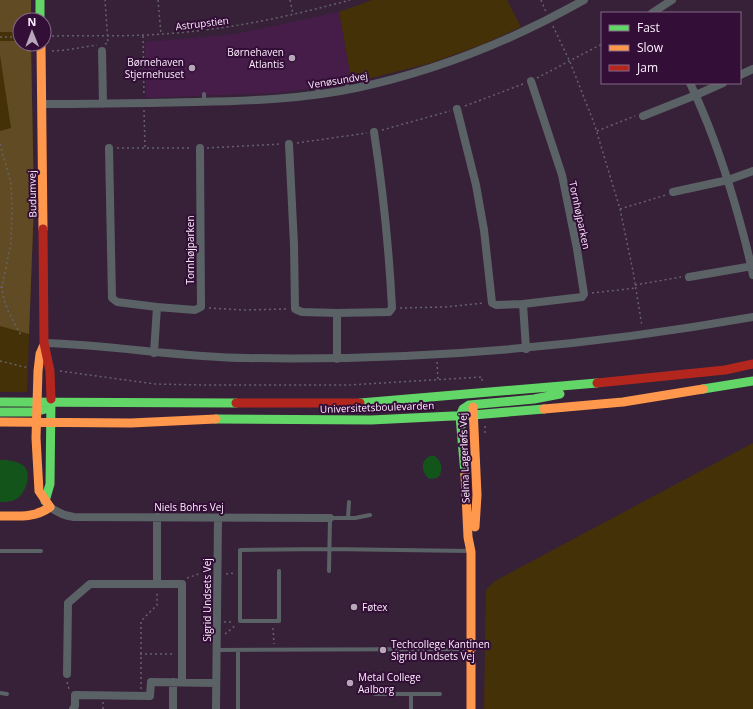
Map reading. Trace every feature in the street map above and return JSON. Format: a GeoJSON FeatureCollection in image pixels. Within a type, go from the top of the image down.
{"type":"FeatureCollection","features":[{"type":"Feature","properties":{"kind":"main road"},"geometry":{"type":"LineString","coordinates":[[40,0],[40,12]]}},
{"type":"Feature","properties":{"kind":"main road","name":"Budumvej"},"geometry":{"type":"LineString","coordinates":[[41,52],[44,344],[50,371],[51,406]]}},
{"type":"Feature","properties":{"kind":"main road","name":"Budumvej"},"geometry":{"type":"LineString","coordinates":[[38,407],[38,372],[40,354],[44,344]]}},
{"type":"Feature","properties":{"kind":"main road","name":"Universitetsboulevarden"},"geometry":{"type":"LineString","coordinates":[[0,402],[38,407],[363,403],[606,382],[725,370],[753,364]]}},
{"type":"Feature","properties":{"kind":"main road","name":"Universitetsboulevarden"},"geometry":{"type":"LineString","coordinates":[[0,422],[130,423],[211,420],[371,420],[460,416],[623,402],[753,381]]}},
{"type":"Feature","properties":{"kind":"main road"},"geometry":{"type":"LineString","coordinates":[[460,416],[465,407],[473,405],[534,399],[593,388],[606,382]]}},
{"type":"Feature","properties":{"kind":"main road","name":"Selma Lagerløfs Vej"},"geometry":{"type":"LineString","coordinates":[[460,395],[469,399],[473,405],[477,495],[474,538],[471,552],[470,709]]}},
{"type":"Feature","properties":{"kind":"main road"},"geometry":{"type":"LineString","coordinates":[[0,516],[33,516],[46,511],[50,484],[51,406]]}},
{"type":"Feature","properties":{"kind":"main road"},"geometry":{"type":"LineString","coordinates":[[0,412],[38,407],[36,438],[39,491],[47,504]]}},
{"type":"Feature","properties":{"kind":"main road","name":"Selma Lagerløfs Vej"},"geometry":{"type":"LineString","coordinates":[[460,416],[467,496],[468,537],[471,552]]}},
{"type":"Feature","properties":{"kind":"main road"},"geometry":{"type":"LineString","coordinates":[[211,420],[231,426],[242,427],[388,426],[444,423],[453,426],[461,438]]}},
{"type":"Feature","properties":{"kind":"main road"},"geometry":{"type":"LineString","coordinates":[[0,429],[19,429],[26,431],[36,438]]}},
{"type":"Feature","properties":{"kind":"street","name":"Venøsundvej"},"geometry":{"type":"LineString","coordinates":[[42,104],[144,103],[204,98],[274,99],[318,89],[348,89],[391,80],[454,60],[517,35],[584,0]]}},
{"type":"Feature","properties":{"kind":"street"},"geometry":{"type":"LineString","coordinates":[[655,12],[672,0]]}},
{"type":"Feature","properties":{"kind":"street"},"geometry":{"type":"LineString","coordinates":[[102,51],[103,104]]}},
{"type":"Feature","properties":{"kind":"street"},"geometry":{"type":"LineString","coordinates":[[741,75],[753,69]]}},
{"type":"Feature","properties":{"kind":"street","name":"Tornhøjparken"},"geometry":{"type":"LineString","coordinates":[[531,81],[562,176],[577,249],[584,294]]}},
{"type":"Feature","properties":{"kind":"street"},"geometry":{"type":"LineString","coordinates":[[689,277],[752,269],[728,180],[713,135],[690,84]]}},
{"type":"Feature","properties":{"kind":"street"},"geometry":{"type":"LineString","coordinates":[[642,116],[721,84]]}},
{"type":"Feature","properties":{"kind":"street"},"geometry":{"type":"LineString","coordinates":[[457,109],[476,185],[484,230],[492,303],[496,305],[523,304],[582,297],[584,294]]}},
{"type":"Feature","properties":{"kind":"street"},"geometry":{"type":"LineString","coordinates":[[289,144],[294,245],[295,309],[302,312],[389,312],[392,308],[390,256],[384,198],[374,132]]}},
{"type":"Feature","properties":{"kind":"street"},"geometry":{"type":"LineString","coordinates":[[110,148],[112,298],[117,302],[158,307],[195,310],[201,307]]}},
{"type":"Feature","properties":{"kind":"street","name":"Tornhøjparken"},"geometry":{"type":"LineString","coordinates":[[200,148],[201,307]]}},
{"type":"Feature","properties":{"kind":"street"},"geometry":{"type":"LineString","coordinates":[[673,192],[728,180],[753,171]]}},
{"type":"Feature","properties":{"kind":"street"},"geometry":{"type":"LineString","coordinates":[[523,304],[526,349]]}},
{"type":"Feature","properties":{"kind":"street"},"geometry":{"type":"LineString","coordinates":[[154,353],[158,307]]}},
{"type":"Feature","properties":{"kind":"street"},"geometry":{"type":"LineString","coordinates":[[337,313],[337,359]]}},
{"type":"Feature","properties":{"kind":"street"},"geometry":{"type":"LineString","coordinates":[[44,344],[104,347],[154,353],[245,358],[337,359],[437,355],[526,349],[643,336],[753,317]]}},
{"type":"Feature","properties":{"kind":"street","name":"Niels Bohrs Vej"},"geometry":{"type":"LineString","coordinates":[[47,504],[57,513],[65,516],[330,518]]}},
{"type":"Feature","properties":{"kind":"street"},"geometry":{"type":"LineString","coordinates":[[157,517],[157,584]]}},
{"type":"Feature","properties":{"kind":"street","name":"Sigrid Undsets Vej"},"geometry":{"type":"LineString","coordinates":[[216,709],[218,518]]}},
{"type":"Feature","properties":{"kind":"street"},"geometry":{"type":"LineString","coordinates":[[67,674],[68,603],[90,584],[182,584],[181,654],[173,709]]}},
{"type":"Feature","properties":{"kind":"street"},"geometry":{"type":"LineString","coordinates":[[73,709],[75,706],[75,695],[150,696],[151,682],[216,683]]}},
{"type":"Feature","properties":{"kind":"lane"},"geometry":{"type":"LineString","coordinates":[[346,80],[348,89]]}},
{"type":"Feature","properties":{"kind":"lane"},"geometry":{"type":"LineString","coordinates":[[348,518],[349,502]]}},
{"type":"Feature","properties":{"kind":"lane"},"geometry":{"type":"LineString","coordinates":[[329,571],[330,518],[364,517],[370,515]]}},
{"type":"Feature","properties":{"kind":"lane"},"geometry":{"type":"LineString","coordinates":[[279,571],[279,621],[240,621],[240,550],[329,549],[471,552]]}},
{"type":"Feature","properties":{"kind":"lane"},"geometry":{"type":"LineString","coordinates":[[0,551],[41,551]]}},
{"type":"Feature","properties":{"kind":"lane"},"geometry":{"type":"LineString","coordinates":[[216,650],[470,650]]}},
{"type":"Feature","properties":{"kind":"lane"},"geometry":{"type":"LineString","coordinates":[[238,650],[238,709]]}},
{"type":"Feature","properties":{"kind":"lane"},"geometry":{"type":"LineString","coordinates":[[0,693],[7,694]]}},
{"type":"Feature","properties":{"kind":"lane"},"geometry":{"type":"LineString","coordinates":[[375,694],[440,694]]}},
{"type":"Feature","properties":{"kind":"lane"},"geometry":{"type":"LineString","coordinates":[[411,694],[411,709]]}},
{"type":"Feature","properties":{"kind":"path"},"geometry":{"type":"LineString","coordinates":[[52,49],[66,50],[108,43],[105,0]]}},
{"type":"Feature","properties":{"kind":"path"},"geometry":{"type":"LineString","coordinates":[[158,0],[161,34]]}},
{"type":"Feature","properties":{"kind":"path"},"geometry":{"type":"LineString","coordinates":[[290,0],[293,14]]}},
{"type":"Feature","properties":{"kind":"path","name":"Astrupstien"},"geometry":{"type":"LineString","coordinates":[[52,36],[143,35],[215,29],[293,14],[350,0]]}},
{"type":"Feature","properties":{"kind":"path"},"geometry":{"type":"LineString","coordinates":[[541,0],[570,62],[596,131],[620,209],[636,286],[643,336]]}},
{"type":"Feature","properties":{"kind":"path"},"geometry":{"type":"LineString","coordinates":[[143,35],[145,148]]}},
{"type":"Feature","properties":{"kind":"path"},"geometry":{"type":"LineString","coordinates":[[0,37],[12,37]]}},
{"type":"Feature","properties":{"kind":"path"},"geometry":{"type":"LineString","coordinates":[[110,148],[200,148],[289,144],[374,132],[411,123],[457,109],[531,81],[601,45]]}},
{"type":"Feature","properties":{"kind":"path"},"geometry":{"type":"LineString","coordinates":[[596,131],[635,116],[642,116]]}},
{"type":"Feature","properties":{"kind":"path"},"geometry":{"type":"LineString","coordinates":[[0,144],[10,183],[12,206],[11,243],[2,286],[3,297],[21,335]]}},
{"type":"Feature","properties":{"kind":"path"},"geometry":{"type":"LineString","coordinates":[[620,209],[673,192]]}},
{"type":"Feature","properties":{"kind":"path"},"geometry":{"type":"LineString","coordinates":[[584,294],[681,277],[689,277]]}},
{"type":"Feature","properties":{"kind":"path"},"geometry":{"type":"LineString","coordinates":[[392,308],[445,307],[492,303]]}},
{"type":"Feature","properties":{"kind":"path"},"geometry":{"type":"LineString","coordinates":[[201,307],[244,310],[295,309]]}},
{"type":"Feature","properties":{"kind":"path"},"geometry":{"type":"LineString","coordinates":[[60,371],[155,384],[313,386],[378,384],[438,380],[437,355]]}},
{"type":"Feature","properties":{"kind":"path"},"geometry":{"type":"LineString","coordinates":[[0,361],[29,368]]}},
{"type":"Feature","properties":{"kind":"path"},"geometry":{"type":"LineString","coordinates":[[182,584],[188,578],[207,572],[226,574],[240,571]]}},
{"type":"Feature","properties":{"kind":"path"},"geometry":{"type":"LineString","coordinates":[[141,696],[141,621],[157,604],[157,584]]}},
{"type":"Feature","properties":{"kind":"path"},"geometry":{"type":"LineString","coordinates":[[217,622],[240,621]]}},
{"type":"Feature","properties":{"kind":"path"},"geometry":{"type":"LineString","coordinates":[[216,637],[224,635],[240,621]]}},
{"type":"Feature","properties":{"kind":"path"},"geometry":{"type":"LineString","coordinates":[[273,621],[274,650]]}},
{"type":"Feature","properties":{"kind":"path"},"geometry":{"type":"LineString","coordinates":[[140,654],[181,654]]}},
{"type":"Feature","properties":{"kind":"path"},"geometry":{"type":"LineString","coordinates":[[67,674],[69,691],[75,695]]}},
{"type":"Feature","properties":{"kind":"shaded area"},"geometry":{"type":"Polygon","coordinates":[[[0,0],[31,0],[31,12],[12,12],[12,52],[31,52],[34,203],[27,392],[0,392],[0,0]]]}},
{"type":"Feature","properties":{"kind":"shaded area"},"geometry":{"type":"Polygon","coordinates":[[[0,0],[31,0],[31,12],[12,12],[12,32],[0,32],[0,0]]]}},
{"type":"Feature","properties":{"kind":"shaded area"},"geometry":{"type":"Polygon","coordinates":[[[372,0],[507,0],[521,27],[481,45],[431,63],[352,83],[339,12],[372,0]]]}},
{"type":"Feature","properties":{"kind":"shaded area"},"geometry":{"type":"Polygon","coordinates":[[[339,12],[352,83],[277,93],[146,98],[145,42],[235,34],[339,12]]]}},
{"type":"Feature","properties":{"kind":"shaded area"},"geometry":{"type":"Polygon","coordinates":[[[0,41],[12,41],[12,52],[31,52],[34,203],[29,334],[0,326],[0,131],[11,128],[0,55],[0,41]]]}},
{"type":"Feature","properties":{"kind":"shaded area"},"geometry":{"type":"Polygon","coordinates":[[[753,443],[753,709],[484,709],[486,590],[495,581],[753,443]]]}},
{"type":"Feature","properties":{"kind":"shaded area"},"geometry":{"type":"Polygon","coordinates":[[[430,456],[435,456],[441,464],[441,472],[437,478],[430,479],[427,477],[423,468],[424,461],[430,456]]]}},
{"type":"Feature","properties":{"kind":"shaded area"},"geometry":{"type":"Polygon","coordinates":[[[0,460],[21,464],[26,469],[28,481],[25,489],[18,498],[12,501],[0,502],[0,460]]]}},
{"type":"Feature","properties":{"kind":"traffic: fast"},"geometry":{"type":"LineString","coordinates":[[40,0],[40,12]]}},
{"type":"Feature","properties":{"kind":"traffic: fast"},"geometry":{"type":"LineString","coordinates":[[703,389],[753,381]]}},
{"type":"Feature","properties":{"kind":"traffic: fast"},"geometry":{"type":"LineString","coordinates":[[360,403],[597,383]]}},
{"type":"Feature","properties":{"kind":"traffic: fast"},"geometry":{"type":"LineString","coordinates":[[465,474],[460,416],[463,409],[469,405],[534,399],[560,394]]}},
{"type":"Feature","properties":{"kind":"traffic: fast"},"geometry":{"type":"LineString","coordinates":[[45,501],[50,484],[51,399]]}},
{"type":"Feature","properties":{"kind":"traffic: fast"},"geometry":{"type":"LineString","coordinates":[[0,402],[236,403]]}},
{"type":"Feature","properties":{"kind":"traffic: fast"},"geometry":{"type":"LineString","coordinates":[[0,412],[32,412],[45,409]]}},
{"type":"Feature","properties":{"kind":"traffic: fast"},"geometry":{"type":"LineString","coordinates":[[216,419],[371,420],[473,415],[544,409]]}},
{"type":"Feature","properties":{"kind":"traffic: slow"},"geometry":{"type":"LineString","coordinates":[[41,52],[43,229]]}},
{"type":"Feature","properties":{"kind":"traffic: slow"},"geometry":{"type":"LineString","coordinates":[[0,516],[32,515],[44,511],[50,507],[39,491],[36,438],[38,371],[40,354],[43,347]]}},
{"type":"Feature","properties":{"kind":"traffic: slow"},"geometry":{"type":"LineString","coordinates":[[544,409],[623,402],[703,389]]}},
{"type":"Feature","properties":{"kind":"traffic: slow"},"geometry":{"type":"LineString","coordinates":[[473,407],[477,495],[475,527]]}},
{"type":"Feature","properties":{"kind":"traffic: slow"},"geometry":{"type":"LineString","coordinates":[[0,422],[131,423],[216,419]]}},
{"type":"Feature","properties":{"kind":"traffic: slow"},"geometry":{"type":"LineString","coordinates":[[465,474],[468,537],[471,552],[471,709]]}},
{"type":"Feature","properties":{"kind":"traffic: jam"},"geometry":{"type":"LineString","coordinates":[[43,229],[44,343],[50,371],[51,399]]}},
{"type":"Feature","properties":{"kind":"traffic: jam"},"geometry":{"type":"LineString","coordinates":[[597,383],[725,370],[753,364]]}},
{"type":"Feature","properties":{"kind":"traffic: jam"},"geometry":{"type":"LineString","coordinates":[[236,403],[360,403]]}},
{"type":"Feature","properties":{"kind":"place","name":"Børnehaven Atlantis"},"geometry":{"type":"Point","coordinates":[292,58]}},
{"type":"Feature","properties":{"kind":"place","name":"Børnehaven Stjernehuset"},"geometry":{"type":"Point","coordinates":[192,68]}},
{"type":"Feature","properties":{"kind":"place","name":"Føtex"},"geometry":{"type":"Point","coordinates":[354,607]}},
{"type":"Feature","properties":{"kind":"place","name":"Techcollege Kantinen Sigrid Undsets Vej"},"geometry":{"type":"Point","coordinates":[383,650]}},
{"type":"Feature","properties":{"kind":"place","name":"Metal College Aalborg"},"geometry":{"type":"Point","coordinates":[350,683]}}]}
